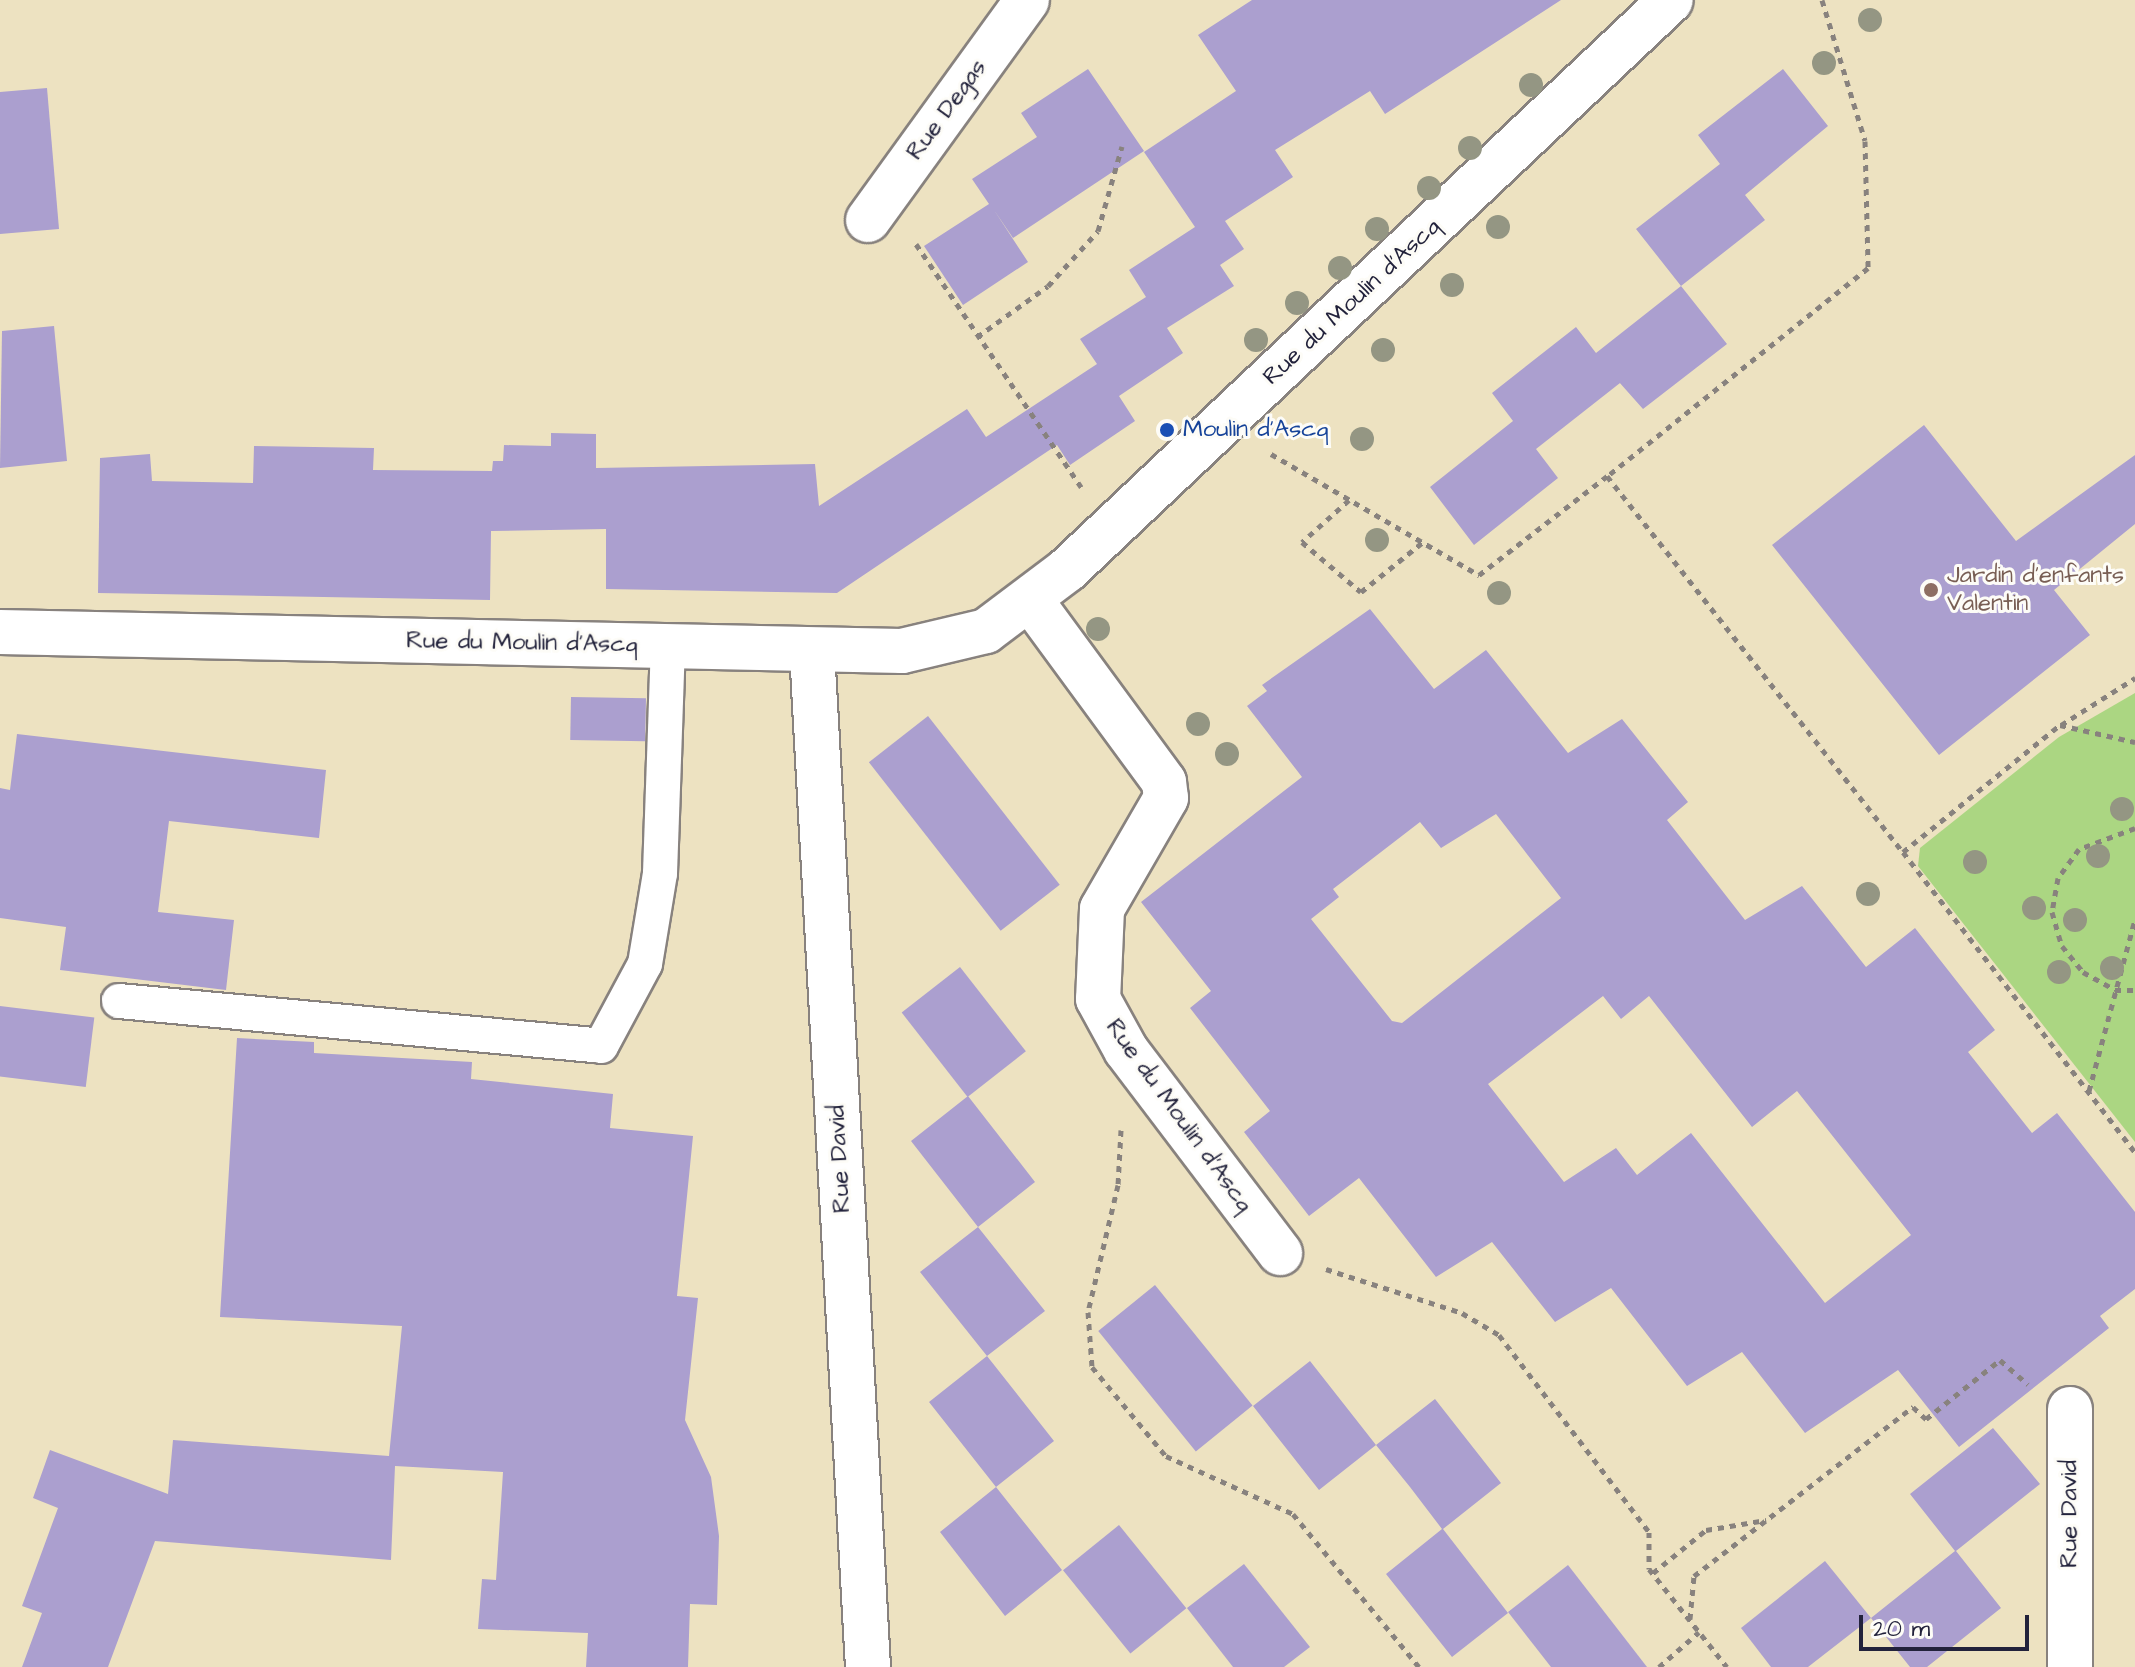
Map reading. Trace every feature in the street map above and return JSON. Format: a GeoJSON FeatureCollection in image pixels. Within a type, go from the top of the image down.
{"type":"FeatureCollection","features":[{"type":"Feature","properties":{"kind":"street","name":"Rue Degas"},"geometry":{"type":"LineString","coordinates":[[876,208],[1027,0]]}},
{"type":"Feature","properties":{"kind":"street","name":"Rue du Moulin d'Ascq"},"geometry":{"type":"LineString","coordinates":[[0,632],[812,650],[946,645],[994,627],[1032,602],[1671,0]]}},
{"type":"Feature","properties":{"kind":"street","name":"Rue du Moulin d'Ascq"},"geometry":{"type":"LineString","coordinates":[[1032,602],[1164,782],[1166,798],[1102,909],[1096,941],[1098,999],[1126,1050],[1280,1253]]}},
{"type":"Feature","properties":{"kind":"street","name":"Rue David"},"geometry":{"type":"LineString","coordinates":[[812,650],[868,1667]]}},
{"type":"Feature","properties":{"kind":"street","name":"Rue David"},"geometry":{"type":"LineString","coordinates":[[2070,1409],[2070,1667]]}},
{"type":"Feature","properties":{"kind":"lane"},"geometry":{"type":"LineString","coordinates":[[119,1001],[601,1046],[645,964],[655,903],[668,646]]}},
{"type":"Feature","properties":{"kind":"path"},"geometry":{"type":"LineString","coordinates":[[1271,454],[1479,575],[1868,268],[1865,141],[1822,0]]}},
{"type":"Feature","properties":{"kind":"path"},"geometry":{"type":"LineString","coordinates":[[977,337],[1048,286],[1098,231],[1122,146]]}},
{"type":"Feature","properties":{"kind":"path"},"geometry":{"type":"LineString","coordinates":[[876,208],[977,337],[1088,498]]}},
{"type":"Feature","properties":{"kind":"path"},"geometry":{"type":"LineString","coordinates":[[1607,476],[2135,1152]]}},
{"type":"Feature","properties":{"kind":"path"},"geometry":{"type":"LineString","coordinates":[[1349,500],[1302,542],[1361,592],[1423,542]]}},
{"type":"Feature","properties":{"kind":"path"},"geometry":{"type":"LineString","coordinates":[[1903,852],[2060,725],[2135,678]]}},
{"type":"Feature","properties":{"kind":"path"},"geometry":{"type":"LineString","coordinates":[[2060,725],[2135,742]]}},
{"type":"Feature","properties":{"kind":"path"},"geometry":{"type":"LineString","coordinates":[[2135,828],[2079,849],[2054,895],[2055,929],[2071,960],[2115,990],[2135,990]]}},
{"type":"Feature","properties":{"kind":"path"},"geometry":{"type":"LineString","coordinates":[[2089,1092],[2135,919]]}},
{"type":"Feature","properties":{"kind":"path"},"geometry":{"type":"LineString","coordinates":[[1126,1050],[1118,1185],[1088,1312],[1092,1367],[1166,1456],[1293,1514],[1419,1667]]}},
{"type":"Feature","properties":{"kind":"path"},"geometry":{"type":"LineString","coordinates":[[1280,1253],[1462,1313],[1499,1335],[1649,1532],[1653,1573],[1727,1667]]}},
{"type":"Feature","properties":{"kind":"path"},"geometry":{"type":"LineString","coordinates":[[1690,1620],[1694,1576],[1913,1407],[1926,1419],[2000,1360],[2044,1398],[2070,1409]]}},
{"type":"Feature","properties":{"kind":"path"},"geometry":{"type":"LineString","coordinates":[[1653,1573],[1706,1530],[1767,1520]]}},
{"type":"Feature","properties":{"kind":"path"},"geometry":{"type":"LineString","coordinates":[[1659,1667],[1699,1632]]}},
{"type":"Feature","properties":{"kind":"green space"},"geometry":{"type":"Polygon","coordinates":[[[2135,693],[2135,1142],[1918,866],[1920,848],[2059,737],[2135,693]]]}},
{"type":"Feature","properties":{"kind":"building"},"geometry":{"type":"Polygon","coordinates":[[[1252,0],[1561,0],[1385,114],[1370,91],[1275,150],[1293,177],[1225,221],[1244,249],[1220,265],[1234,286],[1167,328],[1183,353],[1119,396],[1135,421],[1070,465],[1057,445],[837,593],[606,589],[606,529],[491,531],[490,600],[98,593],[100,458],[150,454],[152,481],[253,483],[254,446],[374,448],[373,470],[492,471],[493,461],[503,461],[504,445],[551,446],[551,433],[596,434],[596,468],[815,464],[819,506],[967,409],[986,437],[1097,364],[1080,339],[1146,297],[1129,270],[1195,227],[1144,152],[1236,91],[1198,35],[1252,0]]]}},
{"type":"Feature","properties":{"kind":"building"},"geometry":{"type":"Polygon","coordinates":[[[1088,69],[1144,151],[1013,238],[994,210],[1028,262],[963,305],[924,246],[989,204],[972,179],[1037,137],[1021,113],[1088,69]]]}},
{"type":"Feature","properties":{"kind":"building"},"geometry":{"type":"Polygon","coordinates":[[[1783,69],[1828,126],[1745,195],[1765,220],[1681,286],[1636,229],[1720,164],[1698,135],[1783,69]]]}},
{"type":"Feature","properties":{"kind":"building"},"geometry":{"type":"Polygon","coordinates":[[[47,88],[59,229],[0,234],[0,92],[47,88]]]}},
{"type":"Feature","properties":{"kind":"building"},"geometry":{"type":"Polygon","coordinates":[[[1681,286],[1727,344],[1643,409],[1620,383],[1536,449],[1558,478],[1474,545],[1430,487],[1513,421],[1492,393],[1576,327],[1596,353],[1681,286]]]}},
{"type":"Feature","properties":{"kind":"building"},"geometry":{"type":"Polygon","coordinates":[[[54,326],[67,461],[0,468],[2,331],[54,326]]]}},
{"type":"Feature","properties":{"kind":"building","name":"Jardin d'enfants Valentin"},"geometry":{"type":"Polygon","coordinates":[[[1924,425],[2016,541],[2135,455],[2135,524],[2054,590],[2090,635],[1939,755],[1772,545],[1924,425]]]}},
{"type":"Feature","properties":{"kind":"building"},"geometry":{"type":"Polygon","coordinates":[[[1370,609],[1434,689],[1486,650],[1568,753],[1622,719],[1688,802],[1667,820],[1745,920],[1802,886],[1866,967],[1915,928],[1995,1030],[1968,1052],[2032,1133],[2057,1113],[2135,1212],[2135,1289],[2100,1316],[2109,1328],[1959,1447],[1898,1370],[1805,1433],[1742,1352],[1687,1386],[1611,1288],[1555,1322],[1492,1242],[1436,1277],[1359,1178],[1309,1216],[1244,1132],[1270,1111],[1190,1008],[1211,991],[1141,902],[1302,777],[1247,706],[1267,691],[1262,685],[1370,609]],[[1496,814],[1441,848],[1420,822],[1333,889],[1339,897],[1311,919],[1392,1021],[1402,1023],[1561,898],[1496,814]],[[1603,996],[1488,1084],[1564,1182],[1616,1148],[1637,1175],[1691,1133],[1825,1303],[1911,1235],[1797,1091],[1752,1127],[1649,996],[1621,1019],[1603,996]]]}},
{"type":"Feature","properties":{"kind":"building"},"geometry":{"type":"Polygon","coordinates":[[[571,697],[646,698],[645,741],[570,740],[571,697]]]}},
{"type":"Feature","properties":{"kind":"building"},"geometry":{"type":"Polygon","coordinates":[[[928,716],[1060,885],[1001,931],[869,762],[928,716]]]}},
{"type":"Feature","properties":{"kind":"building"},"geometry":{"type":"Polygon","coordinates":[[[17,734],[326,770],[319,838],[169,821],[158,912],[234,920],[226,990],[60,970],[66,927],[0,918],[0,788],[10,790],[17,734]]]}},
{"type":"Feature","properties":{"kind":"building"},"geometry":{"type":"Polygon","coordinates":[[[960,967],[1026,1051],[968,1097],[902,1013],[960,967]]]}},
{"type":"Feature","properties":{"kind":"building"},"geometry":{"type":"Polygon","coordinates":[[[0,1006],[94,1018],[86,1087],[0,1077],[0,1006]]]}},
{"type":"Feature","properties":{"kind":"building"},"geometry":{"type":"Polygon","coordinates":[[[237,1038],[314,1042],[314,1053],[472,1062],[471,1079],[613,1094],[610,1128],[693,1136],[677,1296],[698,1298],[685,1420],[711,1477],[719,1536],[717,1605],[690,1604],[688,1667],[586,1667],[588,1633],[478,1629],[482,1579],[496,1580],[503,1472],[395,1466],[391,1560],[155,1541],[108,1667],[22,1667],[42,1613],[22,1606],[58,1508],[33,1498],[50,1450],[168,1494],[173,1440],[389,1456],[402,1326],[220,1317],[237,1038]]]}},
{"type":"Feature","properties":{"kind":"building"},"geometry":{"type":"Polygon","coordinates":[[[968,1096],[1035,1182],[978,1227],[911,1141],[968,1096]]]}},
{"type":"Feature","properties":{"kind":"building"},"geometry":{"type":"Polygon","coordinates":[[[978,1227],[1045,1311],[987,1356],[920,1272],[978,1227]]]}},
{"type":"Feature","properties":{"kind":"building"},"geometry":{"type":"Polygon","coordinates":[[[1155,1285],[1253,1405],[1196,1451],[1098,1331],[1155,1285]]]}},
{"type":"Feature","properties":{"kind":"building"},"geometry":{"type":"Polygon","coordinates":[[[987,1356],[1054,1441],[996,1487],[929,1402],[987,1356]]]}},
{"type":"Feature","properties":{"kind":"building"},"geometry":{"type":"Polygon","coordinates":[[[1310,1361],[1376,1445],[1319,1490],[1253,1406],[1310,1361]]]}},
{"type":"Feature","properties":{"kind":"building"},"geometry":{"type":"Polygon","coordinates":[[[1435,1399],[1501,1483],[1443,1529],[1508,1613],[1452,1657],[1386,1574],[1442,1529],[1376,1445],[1435,1399]]]}},
{"type":"Feature","properties":{"kind":"building"},"geometry":{"type":"Polygon","coordinates":[[[1993,1428],[2040,1484],[1956,1551],[2001,1608],[1927,1667],[1910,1667],[1871,1618],[1955,1551],[1910,1494],[1993,1428]]]}},
{"type":"Feature","properties":{"kind":"building"},"geometry":{"type":"Polygon","coordinates":[[[996,1487],[1062,1570],[1005,1616],[940,1532],[996,1487]]]}},
{"type":"Feature","properties":{"kind":"building"},"geometry":{"type":"Polygon","coordinates":[[[1119,1525],[1186,1608],[1130,1653],[1063,1570],[1119,1525]]]}},
{"type":"Feature","properties":{"kind":"building"},"geometry":{"type":"Polygon","coordinates":[[[1825,1561],[1871,1618],[1808,1667],[1771,1667],[1741,1628],[1825,1561]]]}},
{"type":"Feature","properties":{"kind":"building"},"geometry":{"type":"Polygon","coordinates":[[[1244,1564],[1310,1647],[1284,1667],[1233,1667],[1187,1608],[1244,1564]]]}},
{"type":"Feature","properties":{"kind":"building"},"geometry":{"type":"Polygon","coordinates":[[[1568,1565],[1647,1667],[1551,1667],[1508,1612],[1568,1565]]]}},
{"type":"Feature","properties":{"kind":"place","name":"Moulin d'Ascq"},"geometry":{"type":"Point","coordinates":[1167,430]}},
{"type":"Feature","properties":{"kind":"place","name":"Jardin d'enfants Valentin"},"geometry":{"type":"Point","coordinates":[1931,590]}}]}
